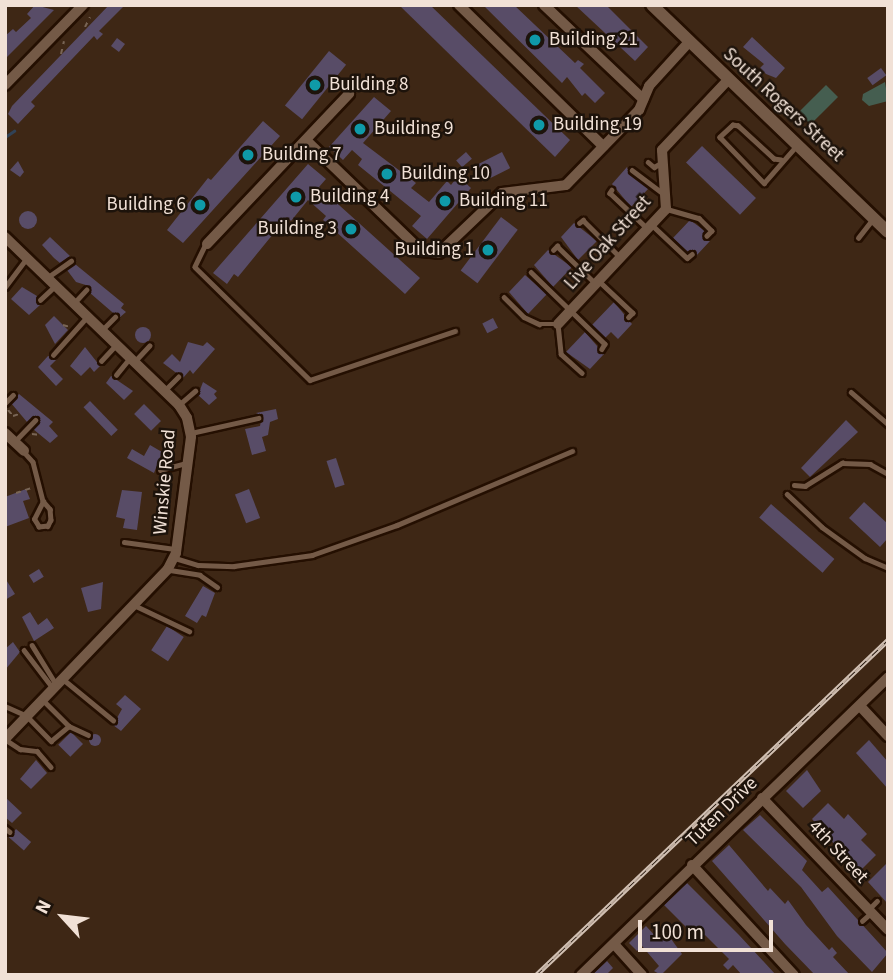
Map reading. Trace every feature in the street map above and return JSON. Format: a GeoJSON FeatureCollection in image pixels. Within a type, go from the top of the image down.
{"type":"FeatureCollection","features":[{"type":"Feature","properties":{"kind":"street"},"geometry":{"type":"LineString","coordinates":[[5,85],[83,5]]}},
{"type":"Feature","properties":{"kind":"street"},"geometry":{"type":"LineString","coordinates":[[459,5],[603,146]]}},
{"type":"Feature","properties":{"kind":"street"},"geometry":{"type":"LineString","coordinates":[[544,5],[643,99]]}},
{"type":"Feature","properties":{"kind":"street","name":"South Rogers Street"},"geometry":{"type":"LineString","coordinates":[[652,5],[888,232]]}},
{"type":"Feature","properties":{"kind":"street"},"geometry":{"type":"LineString","coordinates":[[306,140],[421,251],[439,253],[502,193],[566,185],[639,110],[665,65],[689,41]]}},
{"type":"Feature","properties":{"kind":"street"},"geometry":{"type":"LineString","coordinates":[[661,163],[668,140],[728,80]]}},
{"type":"Feature","properties":{"kind":"street"},"geometry":{"type":"LineString","coordinates":[[207,244],[349,94]]}},
{"type":"Feature","properties":{"kind":"street","name":"Live Oak Street"},"geometry":{"type":"LineString","coordinates":[[558,324],[666,209],[667,195],[661,163]]}},
{"type":"Feature","properties":{"kind":"street","name":"Winskie Road"},"geometry":{"type":"LineString","coordinates":[[5,237],[47,278],[56,292],[73,303],[179,405],[190,433],[176,553],[168,569],[5,739]]}},
{"type":"Feature","properties":{"kind":"street"},"geometry":{"type":"LineString","coordinates":[[5,432],[24,452]]}},
{"type":"Feature","properties":{"kind":"street","name":"Tuten Drive"},"geometry":{"type":"LineString","coordinates":[[581,975],[888,677]]}},
{"type":"Feature","properties":{"kind":"street"},"geometry":{"type":"LineString","coordinates":[[860,706],[888,736]]}},
{"type":"Feature","properties":{"kind":"street","name":"4th Street"},"geometry":{"type":"LineString","coordinates":[[762,798],[888,930]]}},
{"type":"Feature","properties":{"kind":"street"},"geometry":{"type":"LineString","coordinates":[[692,865],[794,975]]}},
{"type":"Feature","properties":{"kind":"street"},"geometry":{"type":"LineString","coordinates":[[614,944],[642,975]]}},
{"type":"Feature","properties":{"kind":"lane"},"geometry":{"type":"LineString","coordinates":[[780,160],[738,126],[733,125],[720,137],[764,183],[780,169],[780,160],[797,145]]}},
{"type":"Feature","properties":{"kind":"lane"},"geometry":{"type":"LineString","coordinates":[[648,162],[654,167],[661,163]]}},
{"type":"Feature","properties":{"kind":"lane"},"geometry":{"type":"LineString","coordinates":[[632,170],[667,195]]}},
{"type":"Feature","properties":{"kind":"lane"},"geometry":{"type":"LineString","coordinates":[[612,190],[610,193],[687,258],[692,254]]}},
{"type":"Feature","properties":{"kind":"lane"},"geometry":{"type":"LineString","coordinates":[[666,209],[699,218],[712,231],[707,236]]}},
{"type":"Feature","properties":{"kind":"lane"},"geometry":{"type":"LineString","coordinates":[[858,238],[874,218]]}},
{"type":"Feature","properties":{"kind":"lane"},"geometry":{"type":"LineString","coordinates":[[579,222],[583,220],[621,258]]}},
{"type":"Feature","properties":{"kind":"lane"},"geometry":{"type":"LineString","coordinates":[[207,244],[195,267],[310,380],[455,331]]}},
{"type":"Feature","properties":{"kind":"lane"},"geometry":{"type":"LineString","coordinates":[[557,246],[633,313],[629,317]]}},
{"type":"Feature","properties":{"kind":"lane"},"geometry":{"type":"LineString","coordinates":[[5,287],[27,258]]}},
{"type":"Feature","properties":{"kind":"lane"},"geometry":{"type":"LineString","coordinates":[[47,278],[71,261]]}},
{"type":"Feature","properties":{"kind":"lane"},"geometry":{"type":"LineString","coordinates":[[531,273],[571,310],[603,346],[611,338]]}},
{"type":"Feature","properties":{"kind":"lane"},"geometry":{"type":"LineString","coordinates":[[73,303],[86,290]]}},
{"type":"Feature","properties":{"kind":"lane"},"geometry":{"type":"LineString","coordinates":[[40,300],[56,292]]}},
{"type":"Feature","properties":{"kind":"lane"},"geometry":{"type":"LineString","coordinates":[[503,298],[524,317],[539,324],[558,324],[561,354],[582,373]]}},
{"type":"Feature","properties":{"kind":"lane"},"geometry":{"type":"LineString","coordinates":[[53,355],[87,317]]}},
{"type":"Feature","properties":{"kind":"lane"},"geometry":{"type":"LineString","coordinates":[[102,331],[115,317]]}},
{"type":"Feature","properties":{"kind":"lane"},"geometry":{"type":"LineString","coordinates":[[101,361],[116,345]]}},
{"type":"Feature","properties":{"kind":"lane"},"geometry":{"type":"LineString","coordinates":[[116,374],[149,346]]}},
{"type":"Feature","properties":{"kind":"lane"},"geometry":{"type":"LineString","coordinates":[[164,391],[178,377]]}},
{"type":"Feature","properties":{"kind":"lane"},"geometry":{"type":"LineString","coordinates":[[179,405],[195,391]]}},
{"type":"Feature","properties":{"kind":"lane"},"geometry":{"type":"LineString","coordinates":[[851,392],[888,424]]}},
{"type":"Feature","properties":{"kind":"lane"},"geometry":{"type":"LineString","coordinates":[[5,404],[13,395]]}},
{"type":"Feature","properties":{"kind":"lane"},"geometry":{"type":"LineString","coordinates":[[190,433],[258,418]]}},
{"type":"Feature","properties":{"kind":"lane"},"geometry":{"type":"LineString","coordinates":[[5,449],[35,420]]}},
{"type":"Feature","properties":{"kind":"lane"},"geometry":{"type":"LineString","coordinates":[[124,542],[176,553],[198,565],[234,566],[312,555],[397,526],[572,451]]}},
{"type":"Feature","properties":{"kind":"lane"},"geometry":{"type":"LineString","coordinates":[[24,452],[33,462],[51,520],[39,527],[33,519],[36,507],[43,501]]}},
{"type":"Feature","properties":{"kind":"lane"},"geometry":{"type":"LineString","coordinates":[[160,470],[188,462]]}},
{"type":"Feature","properties":{"kind":"lane"},"geometry":{"type":"LineString","coordinates":[[794,485],[804,486],[842,463],[870,464],[888,474]]}},
{"type":"Feature","properties":{"kind":"lane"},"geometry":{"type":"LineString","coordinates":[[787,494],[822,527],[865,558],[888,568]]}},
{"type":"Feature","properties":{"kind":"lane"},"geometry":{"type":"LineString","coordinates":[[168,569],[200,575],[217,587]]}},
{"type":"Feature","properties":{"kind":"lane"},"geometry":{"type":"LineString","coordinates":[[135,605],[189,631]]}},
{"type":"Feature","properties":{"kind":"lane"},"geometry":{"type":"LineString","coordinates":[[32,645],[58,684]]}},
{"type":"Feature","properties":{"kind":"lane"},"geometry":{"type":"LineString","coordinates":[[24,650],[58,684],[113,720]]}},
{"type":"Feature","properties":{"kind":"lane"},"geometry":{"type":"LineString","coordinates":[[43,700],[69,726],[88,735]]}},
{"type":"Feature","properties":{"kind":"lane"},"geometry":{"type":"LineString","coordinates":[[5,706],[27,716],[51,741],[69,726]]}},
{"type":"Feature","properties":{"kind":"lane"},"geometry":{"type":"LineString","coordinates":[[5,739],[20,749],[37,751],[51,766]]}},
{"type":"Feature","properties":{"kind":"lane"},"geometry":{"type":"LineString","coordinates":[[862,921],[877,901]]}},
{"type":"Feature","properties":{"kind":"path"},"geometry":{"type":"LineString","coordinates":[[85,27],[90,17]]}},
{"type":"Feature","properties":{"kind":"path"},"geometry":{"type":"LineString","coordinates":[[61,54],[64,41]]}},
{"type":"Feature","properties":{"kind":"path"},"geometry":{"type":"LineString","coordinates":[[5,404],[13,416],[19,414]]}},
{"type":"Feature","properties":{"kind":"path"},"geometry":{"type":"LineString","coordinates":[[25,430],[40,435]]}},
{"type":"Feature","properties":{"kind":"path"},"geometry":{"type":"LineString","coordinates":[[16,493],[41,484]]}},
{"type":"Feature","properties":{"kind":"green space"},"geometry":{"type":"Polygon","coordinates":[[[885,82],[888,101],[869,106],[862,100],[863,94],[885,82]]]}},
{"type":"Feature","properties":{"kind":"green space"},"geometry":{"type":"Polygon","coordinates":[[[826,85],[838,97],[810,125],[798,113],[826,85]]]}},
{"type":"Feature","properties":{"kind":"building"},"geometry":{"type":"Polygon","coordinates":[[[35,5],[54,10],[5,59],[5,36],[13,29],[16,32],[31,18],[27,14],[35,5]]]}},
{"type":"Feature","properties":{"kind":"building"},"geometry":{"type":"Polygon","coordinates":[[[109,5],[125,5],[99,31],[103,34],[97,40],[94,36],[31,102],[35,106],[18,124],[8,114],[12,106],[109,5]]]}},
{"type":"Feature","properties":{"kind":"building"},"geometry":{"type":"Polygon","coordinates":[[[399,5],[430,5],[570,140],[555,157],[399,5]]]}},
{"type":"Feature","properties":{"kind":"building"},"geometry":{"type":"Polygon","coordinates":[[[483,5],[514,5],[575,63],[578,60],[584,64],[580,68],[605,93],[595,103],[585,93],[582,96],[567,77],[562,83],[483,5]]]}},
{"type":"Feature","properties":{"kind":"building"},"geometry":{"type":"Polygon","coordinates":[[[575,5],[606,5],[648,47],[635,61],[575,5]]]}},
{"type":"Feature","properties":{"kind":"building"},"geometry":{"type":"Polygon","coordinates":[[[752,37],[785,68],[776,78],[766,74],[760,68],[764,64],[743,47],[752,37]]]}},
{"type":"Feature","properties":{"kind":"building"},"geometry":{"type":"Polygon","coordinates":[[[117,38],[125,44],[119,52],[111,46],[117,38]]]}},
{"type":"Feature","properties":{"kind":"building","name":"Building 8"},"geometry":{"type":"Polygon","coordinates":[[[329,51],[346,65],[302,119],[285,105],[329,51]]]}},
{"type":"Feature","properties":{"kind":"building"},"geometry":{"type":"Polygon","coordinates":[[[881,68],[886,75],[873,85],[867,78],[881,68]]]}},
{"type":"Feature","properties":{"kind":"building"},"geometry":{"type":"Polygon","coordinates":[[[374,97],[391,111],[363,143],[416,183],[411,188],[429,202],[447,181],[451,185],[458,176],[471,188],[427,239],[412,226],[421,216],[358,165],[362,159],[352,150],[343,160],[329,147],[374,97]]]}},
{"type":"Feature","properties":{"kind":"building"},"geometry":{"type":"Polygon","coordinates":[[[263,121],[280,136],[183,243],[167,230],[208,178],[211,180],[263,121]]]}},
{"type":"Feature","properties":{"kind":"building"},"geometry":{"type":"Polygon","coordinates":[[[702,146],[756,198],[740,215],[686,163],[702,146]]]}},
{"type":"Feature","properties":{"kind":"building"},"geometry":{"type":"Polygon","coordinates":[[[466,152],[472,159],[462,167],[456,161],[466,152]]]}},
{"type":"Feature","properties":{"kind":"building"},"geometry":{"type":"Polygon","coordinates":[[[502,152],[510,168],[486,180],[478,164],[502,152]]]}},
{"type":"Feature","properties":{"kind":"building"},"geometry":{"type":"Polygon","coordinates":[[[18,161],[24,172],[20,177],[10,170],[18,161]]]}},
{"type":"Feature","properties":{"kind":"building"},"geometry":{"type":"Polygon","coordinates":[[[308,164],[326,179],[319,187],[420,278],[405,294],[323,220],[326,216],[308,200],[291,221],[287,217],[238,277],[234,274],[227,284],[213,273],[308,164]]]}},
{"type":"Feature","properties":{"kind":"building"},"geometry":{"type":"Polygon","coordinates":[[[627,167],[629,173],[649,188],[631,207],[612,184],[627,167]]]}},
{"type":"Feature","properties":{"kind":"building"},"geometry":{"type":"Polygon","coordinates":[[[28,211],[36,216],[37,220],[32,228],[28,229],[20,224],[19,220],[24,212],[28,211]]]}},
{"type":"Feature","properties":{"kind":"building","name":"Building 1"},"geometry":{"type":"Polygon","coordinates":[[[501,217],[518,230],[477,283],[461,271],[501,217]]]}},
{"type":"Feature","properties":{"kind":"building"},"geometry":{"type":"Polygon","coordinates":[[[690,220],[705,231],[703,238],[710,241],[696,256],[695,251],[687,252],[673,238],[690,220]]]}},
{"type":"Feature","properties":{"kind":"building"},"geometry":{"type":"Polygon","coordinates":[[[574,223],[597,241],[578,260],[561,237],[574,223]]]}},
{"type":"Feature","properties":{"kind":"building"},"geometry":{"type":"Polygon","coordinates":[[[50,237],[70,256],[60,263],[42,245],[50,237]]]}},
{"type":"Feature","properties":{"kind":"building"},"geometry":{"type":"Polygon","coordinates":[[[548,250],[572,267],[553,287],[534,265],[548,250]]]}},
{"type":"Feature","properties":{"kind":"building"},"geometry":{"type":"Polygon","coordinates":[[[75,264],[124,304],[121,308],[126,312],[119,318],[90,293],[89,286],[76,282],[67,270],[75,264]]]}},
{"type":"Feature","properties":{"kind":"building"},"geometry":{"type":"Polygon","coordinates":[[[525,275],[547,294],[528,314],[509,292],[525,275]]]}},
{"type":"Feature","properties":{"kind":"building"},"geometry":{"type":"Polygon","coordinates":[[[22,287],[37,296],[40,305],[29,315],[11,299],[22,287]]]}},
{"type":"Feature","properties":{"kind":"building"},"geometry":{"type":"Polygon","coordinates":[[[614,302],[632,324],[618,339],[611,332],[605,338],[592,325],[614,302]]]}},
{"type":"Feature","properties":{"kind":"building"},"geometry":{"type":"Polygon","coordinates":[[[54,316],[68,330],[55,344],[45,325],[54,316]]]}},
{"type":"Feature","properties":{"kind":"building"},"geometry":{"type":"Polygon","coordinates":[[[493,318],[498,328],[487,333],[482,323],[493,318]]]}},
{"type":"Feature","properties":{"kind":"building"},"geometry":{"type":"Polygon","coordinates":[[[143,327],[149,329],[149,341],[143,343],[137,341],[135,335],[137,329],[143,327]]]}},
{"type":"Feature","properties":{"kind":"building"},"geometry":{"type":"Polygon","coordinates":[[[585,332],[604,354],[590,369],[566,352],[585,332]]]}},
{"type":"Feature","properties":{"kind":"building"},"geometry":{"type":"Polygon","coordinates":[[[188,342],[203,346],[207,342],[215,349],[193,374],[190,370],[183,378],[163,363],[172,354],[180,362],[188,342]]]}},
{"type":"Feature","properties":{"kind":"building"},"geometry":{"type":"Polygon","coordinates":[[[85,347],[100,366],[94,372],[90,367],[81,376],[70,366],[85,347]]]}},
{"type":"Feature","properties":{"kind":"building"},"geometry":{"type":"Polygon","coordinates":[[[48,356],[57,359],[50,366],[63,379],[56,386],[38,367],[48,356]]]}},
{"type":"Feature","properties":{"kind":"building"},"geometry":{"type":"Polygon","coordinates":[[[111,376],[133,391],[124,400],[106,383],[111,376]]]}},
{"type":"Feature","properties":{"kind":"building"},"geometry":{"type":"Polygon","coordinates":[[[203,382],[217,391],[214,394],[217,398],[209,405],[198,395],[203,382]]]}},
{"type":"Feature","properties":{"kind":"building"},"geometry":{"type":"Polygon","coordinates":[[[19,394],[53,422],[49,426],[58,436],[50,443],[33,429],[39,417],[27,422],[11,403],[19,394]]]}},
{"type":"Feature","properties":{"kind":"building"},"geometry":{"type":"Polygon","coordinates":[[[90,401],[118,430],[111,436],[84,407],[90,401]]]}},
{"type":"Feature","properties":{"kind":"building"},"geometry":{"type":"Polygon","coordinates":[[[144,404],[161,421],[151,431],[134,414],[144,404]]]}},
{"type":"Feature","properties":{"kind":"building"},"geometry":{"type":"Polygon","coordinates":[[[276,409],[278,419],[270,422],[268,435],[262,437],[266,451],[252,455],[245,429],[260,426],[262,416],[256,413],[276,409]]]}},
{"type":"Feature","properties":{"kind":"building"},"geometry":{"type":"Polygon","coordinates":[[[846,420],[858,432],[810,477],[801,468],[846,420]]]}},
{"type":"Feature","properties":{"kind":"building"},"geometry":{"type":"Polygon","coordinates":[[[150,445],[162,452],[154,473],[127,458],[132,449],[144,456],[150,445]]]}},
{"type":"Feature","properties":{"kind":"building"},"geometry":{"type":"Polygon","coordinates":[[[336,458],[345,485],[335,488],[326,461],[336,458]]]}},
{"type":"Feature","properties":{"kind":"building"},"geometry":{"type":"Polygon","coordinates":[[[26,489],[30,499],[23,501],[29,518],[5,527],[5,497],[26,489]]]}},
{"type":"Feature","properties":{"kind":"building"},"geometry":{"type":"Polygon","coordinates":[[[249,489],[260,518],[246,523],[235,494],[249,489]]]}},
{"type":"Feature","properties":{"kind":"building"},"geometry":{"type":"Polygon","coordinates":[[[122,490],[142,492],[137,530],[123,528],[125,519],[116,517],[122,490]]]}},
{"type":"Feature","properties":{"kind":"building"},"geometry":{"type":"Polygon","coordinates":[[[864,502],[888,524],[888,538],[880,547],[849,518],[864,502]]]}},
{"type":"Feature","properties":{"kind":"building"},"geometry":{"type":"Polygon","coordinates":[[[771,504],[834,559],[823,573],[759,518],[771,504]]]}},
{"type":"Feature","properties":{"kind":"building"},"geometry":{"type":"Polygon","coordinates":[[[39,569],[44,577],[34,583],[29,575],[39,569]]]}},
{"type":"Feature","properties":{"kind":"building"},"geometry":{"type":"Polygon","coordinates":[[[5,578],[15,594],[5,600],[5,578]]]}},
{"type":"Feature","properties":{"kind":"building"},"geometry":{"type":"Polygon","coordinates":[[[103,582],[101,609],[88,612],[81,588],[103,582]]]}},
{"type":"Feature","properties":{"kind":"building"},"geometry":{"type":"Polygon","coordinates":[[[203,586],[215,593],[206,617],[202,615],[197,623],[185,616],[203,586]]]}},
{"type":"Feature","properties":{"kind":"building"},"geometry":{"type":"Polygon","coordinates":[[[30,612],[38,625],[47,618],[54,628],[34,641],[22,617],[30,612]]]}},
{"type":"Feature","properties":{"kind":"building"},"geometry":{"type":"Polygon","coordinates":[[[167,626],[184,637],[168,661],[151,650],[167,626]]]}},
{"type":"Feature","properties":{"kind":"building"},"geometry":{"type":"Polygon","coordinates":[[[13,642],[20,652],[5,670],[5,649],[13,642]]]}},
{"type":"Feature","properties":{"kind":"building"},"geometry":{"type":"Polygon","coordinates":[[[125,695],[141,709],[121,731],[113,725],[122,709],[116,704],[125,695]]]}},
{"type":"Feature","properties":{"kind":"building"},"geometry":{"type":"Polygon","coordinates":[[[71,732],[83,744],[70,757],[58,745],[71,732]]]}},
{"type":"Feature","properties":{"kind":"building"},"geometry":{"type":"Polygon","coordinates":[[[95,734],[101,740],[95,746],[89,740],[95,734]]]}},
{"type":"Feature","properties":{"kind":"building"},"geometry":{"type":"Polygon","coordinates":[[[869,740],[888,762],[888,789],[856,753],[869,740]]]}},
{"type":"Feature","properties":{"kind":"building"},"geometry":{"type":"Polygon","coordinates":[[[36,760],[47,773],[31,789],[20,779],[36,760]]]}},
{"type":"Feature","properties":{"kind":"building"},"geometry":{"type":"Polygon","coordinates":[[[807,770],[821,791],[803,808],[786,791],[807,770]]]}},
{"type":"Feature","properties":{"kind":"building"},"geometry":{"type":"Polygon","coordinates":[[[5,797],[22,813],[12,823],[5,817],[5,797]]]}},
{"type":"Feature","properties":{"kind":"building"},"geometry":{"type":"Polygon","coordinates":[[[828,803],[844,819],[848,814],[867,834],[861,840],[876,855],[859,872],[812,819],[828,803]]]}},
{"type":"Feature","properties":{"kind":"building"},"geometry":{"type":"Polygon","coordinates":[[[760,815],[807,861],[802,870],[822,892],[828,887],[888,953],[872,972],[837,936],[801,887],[743,830],[760,815]]]}},
{"type":"Feature","properties":{"kind":"building"},"geometry":{"type":"Polygon","coordinates":[[[16,829],[31,842],[24,850],[9,837],[16,829]]]}},
{"type":"Feature","properties":{"kind":"building"},"geometry":{"type":"Polygon","coordinates":[[[729,845],[768,891],[770,888],[785,904],[788,900],[829,950],[832,947],[837,953],[833,957],[850,975],[815,975],[785,944],[712,861],[729,845]]]}},
{"type":"Feature","properties":{"kind":"building"},"geometry":{"type":"Polygon","coordinates":[[[888,862],[888,904],[868,882],[888,862]]]}},
{"type":"Feature","properties":{"kind":"building"},"geometry":{"type":"Polygon","coordinates":[[[687,883],[776,975],[742,975],[733,965],[728,970],[723,965],[729,959],[705,935],[699,940],[664,905],[687,883]]]}},
{"type":"Feature","properties":{"kind":"building"},"geometry":{"type":"Polygon","coordinates":[[[646,926],[658,939],[666,932],[682,954],[661,975],[654,971],[659,966],[642,946],[637,951],[629,943],[646,926]]]}},
{"type":"Feature","properties":{"kind":"building"},"geometry":{"type":"Polygon","coordinates":[[[607,961],[613,968],[606,975],[592,975],[607,961]]]}},
{"type":"Feature","properties":{"kind":"waterway"},"geometry":{"type":"LineString","coordinates":[[5,137],[14,131]]}},
{"type":"Feature","properties":{"kind":"railway"},"geometry":{"type":"LineString","coordinates":[[536,975],[888,640]]}},
{"type":"Feature","properties":{"kind":"place","name":"Building 21"},"geometry":{"type":"Point","coordinates":[535,40]}},
{"type":"Feature","properties":{"kind":"place","name":"Building 8"},"geometry":{"type":"Point","coordinates":[315,85]}},
{"type":"Feature","properties":{"kind":"place","name":"Building 19"},"geometry":{"type":"Point","coordinates":[539,125]}},
{"type":"Feature","properties":{"kind":"place","name":"Building 9"},"geometry":{"type":"Point","coordinates":[360,129]}},
{"type":"Feature","properties":{"kind":"place","name":"Building 7"},"geometry":{"type":"Point","coordinates":[248,155]}},
{"type":"Feature","properties":{"kind":"place","name":"Building 10"},"geometry":{"type":"Point","coordinates":[387,174]}},
{"type":"Feature","properties":{"kind":"place","name":"Building 4"},"geometry":{"type":"Point","coordinates":[296,197]}},
{"type":"Feature","properties":{"kind":"place","name":"Building 11"},"geometry":{"type":"Point","coordinates":[445,201]}},
{"type":"Feature","properties":{"kind":"place","name":"Building 6"},"geometry":{"type":"Point","coordinates":[200,205]}},
{"type":"Feature","properties":{"kind":"place","name":"Building 3"},"geometry":{"type":"Point","coordinates":[351,229]}},
{"type":"Feature","properties":{"kind":"place","name":"Building 1"},"geometry":{"type":"Point","coordinates":[488,250]}}]}
